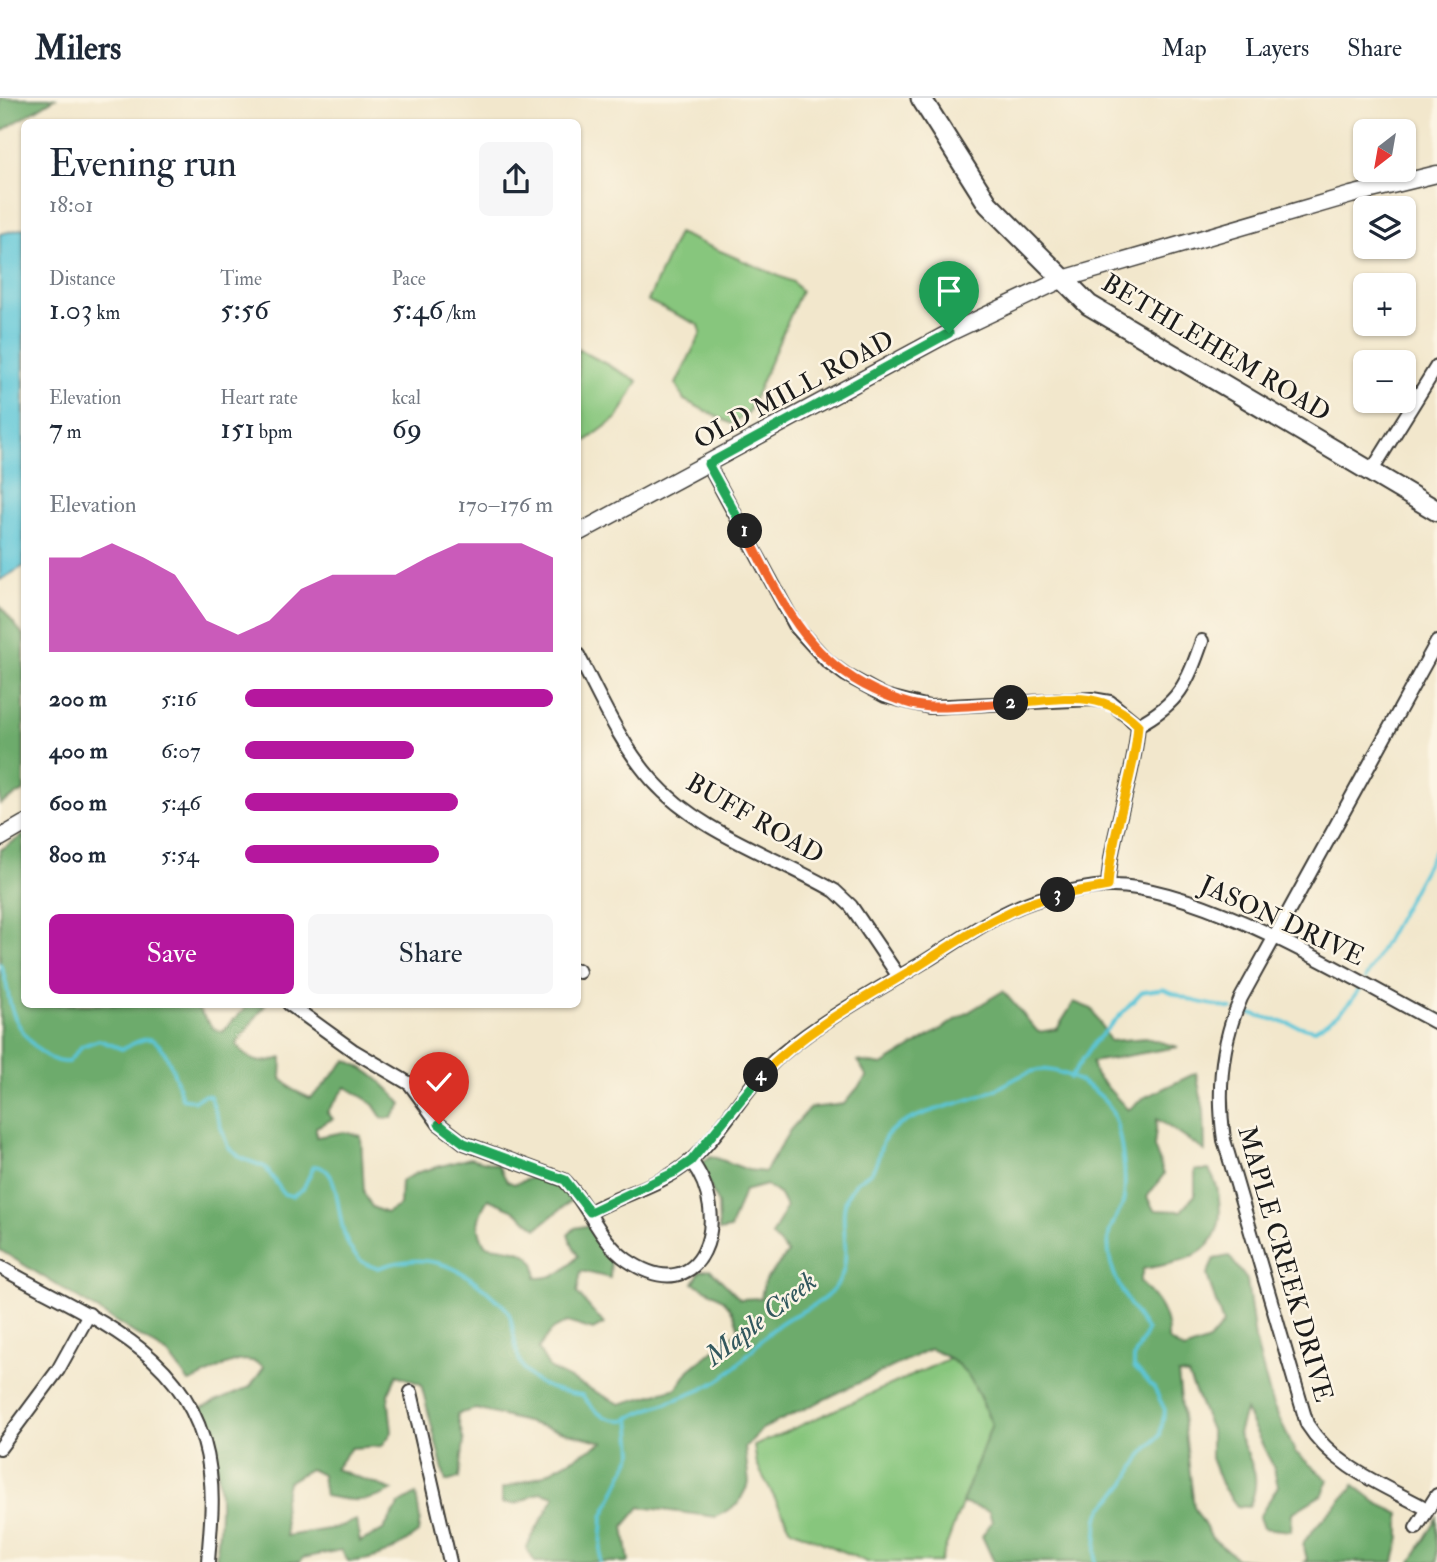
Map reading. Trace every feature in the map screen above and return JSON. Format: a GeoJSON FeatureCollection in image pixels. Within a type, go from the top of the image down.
{"type":"FeatureCollection","features":[{"type":"Feature","properties":{"kind":"main road","name":"BETHLEHEM ROAD"},"geometry":{"type":"LineString","coordinates":[[921,98],[988,204],[1089,305],[1437,511]]}},
{"type":"Feature","properties":{"kind":"street","name":"OLD MILL ROAD"},"geometry":{"type":"LineString","coordinates":[[581,531],[949,333],[1063,279],[1351,195],[1437,174]]}},
{"type":"Feature","properties":{"kind":"street"},"geometry":{"type":"LineString","coordinates":[[1371,472],[1437,366]]}},
{"type":"Feature","properties":{"kind":"street"},"geometry":{"type":"LineString","coordinates":[[708,464],[796,627],[827,661],[846,675],[885,696],[929,707],[1092,699],[1110,702],[1138,725]]}},
{"type":"Feature","properties":{"kind":"street"},"geometry":{"type":"LineString","coordinates":[[1108,886],[1110,855],[1130,777],[1138,725],[1169,706],[1184,690],[1202,641]]}},
{"type":"Feature","properties":{"kind":"street","name":"MAPLE CREEK DRIVE"},"geometry":{"type":"LineString","coordinates":[[1427,1509],[1341,1462],[1328,1452],[1307,1424],[1224,1140],[1220,1095],[1228,1033],[1241,998],[1437,642]]}},
{"type":"Feature","properties":{"kind":"street","name":"BUFF ROAD"},"geometry":{"type":"LineString","coordinates":[[581,661],[618,732],[652,781],[690,813],[835,891],[851,906],[900,977]]}},
{"type":"Feature","properties":{"kind":"street"},"geometry":{"type":"LineString","coordinates":[[0,838],[21,826]]}},
{"type":"Feature","properties":{"kind":"street","name":"JASON DRIVE"},"geometry":{"type":"LineString","coordinates":[[590,1212],[675,1172],[691,1161],[733,1106],[780,1055],[816,1028],[1009,912],[1038,899],[1108,886],[1145,889],[1182,899],[1275,937],[1437,1023]]}},
{"type":"Feature","properties":{"kind":"street"},"geometry":{"type":"LineString","coordinates":[[294,1008],[335,1039],[410,1084],[450,1135],[464,1143],[565,1180],[604,1235],[626,1260],[667,1274],[681,1273],[694,1267],[704,1255],[712,1221],[707,1188],[691,1161]]}},
{"type":"Feature","properties":{"kind":"street"},"geometry":{"type":"LineString","coordinates":[[0,1267],[89,1314],[145,1349],[176,1382],[199,1426],[210,1471],[208,1562]]}},
{"type":"Feature","properties":{"kind":"street"},"geometry":{"type":"LineString","coordinates":[[0,1448],[58,1370],[89,1314]]}},
{"type":"Feature","properties":{"kind":"street"},"geometry":{"type":"LineString","coordinates":[[411,1392],[449,1562]]}},
{"type":"Feature","properties":{"kind":"street"},"geometry":{"type":"LineString","coordinates":[[1416,1528],[1437,1495]]}},
{"type":"Feature","properties":{"kind":"green space"},"geometry":{"type":"Polygon","coordinates":[[[0,98],[55,98],[21,119],[0,132],[0,98]]]}},
{"type":"Feature","properties":{"kind":"green space"},"geometry":{"type":"Polygon","coordinates":[[[678,233],[793,282],[801,291],[748,413],[732,424],[684,400],[676,384],[701,333],[699,325],[648,301],[678,233]]]}},
{"type":"Feature","properties":{"kind":"green space"},"geometry":{"type":"Polygon","coordinates":[[[581,351],[638,381],[618,417],[581,445],[581,351]]]}},
{"type":"Feature","properties":{"kind":"green space"},"geometry":{"type":"Polygon","coordinates":[[[0,606],[21,632],[21,793],[0,804],[0,606]]]}},
{"type":"Feature","properties":{"kind":"green space"},"geometry":{"type":"Polygon","coordinates":[[[21,837],[21,1008],[197,1008],[214,1029],[222,1032],[245,1008],[263,1008],[236,1044],[256,1061],[282,1058],[281,1078],[293,1090],[310,1098],[347,1060],[378,1079],[402,1104],[392,1118],[382,1118],[372,1103],[346,1087],[327,1112],[333,1119],[316,1127],[316,1137],[344,1132],[361,1136],[364,1193],[372,1207],[386,1213],[400,1205],[401,1181],[419,1172],[470,1158],[498,1165],[507,1181],[514,1184],[537,1176],[554,1184],[572,1200],[537,1228],[512,1209],[488,1199],[481,1211],[480,1232],[485,1245],[512,1249],[527,1255],[536,1268],[536,1278],[543,1278],[560,1273],[578,1256],[568,1235],[575,1228],[590,1225],[611,1257],[610,1278],[581,1271],[577,1293],[604,1324],[593,1330],[567,1322],[552,1330],[538,1349],[550,1369],[620,1404],[677,1388],[689,1370],[739,1330],[728,1305],[710,1291],[693,1283],[700,1271],[710,1269],[740,1299],[761,1298],[764,1282],[788,1253],[772,1236],[786,1207],[780,1195],[766,1185],[744,1191],[730,1229],[719,1231],[718,1204],[700,1164],[711,1156],[748,1170],[765,1172],[790,1130],[810,1108],[844,1104],[867,1077],[858,1061],[882,1065],[1003,991],[1038,1032],[1057,1029],[1074,1002],[1092,1009],[1110,1041],[1146,1038],[1178,1047],[1092,1062],[1095,1074],[1128,1110],[1145,1097],[1196,1073],[1204,1110],[1205,1151],[1157,1119],[1154,1147],[1164,1174],[1147,1197],[1154,1210],[1181,1211],[1195,1195],[1195,1170],[1209,1170],[1218,1195],[1218,1226],[1205,1248],[1184,1260],[1143,1269],[1140,1282],[1161,1308],[1167,1322],[1168,1340],[1184,1350],[1209,1341],[1223,1324],[1207,1275],[1214,1259],[1229,1256],[1247,1280],[1255,1339],[1272,1403],[1295,1452],[1328,1480],[1323,1494],[1292,1513],[1291,1531],[1263,1528],[1259,1517],[1278,1486],[1273,1466],[1245,1410],[1238,1434],[1254,1470],[1255,1487],[1249,1507],[1237,1506],[1222,1486],[1211,1458],[1211,1430],[1188,1375],[1178,1374],[1194,1507],[1212,1538],[1237,1558],[1268,1562],[994,1562],[982,1536],[992,1522],[989,1511],[962,1503],[992,1424],[970,1378],[955,1362],[930,1349],[762,1429],[745,1448],[749,1483],[738,1504],[716,1517],[640,1507],[624,1526],[629,1562],[535,1562],[526,1548],[555,1496],[541,1492],[516,1504],[502,1503],[502,1489],[541,1476],[603,1442],[476,1409],[457,1414],[464,1442],[459,1478],[446,1482],[421,1384],[397,1375],[388,1394],[392,1432],[382,1446],[351,1448],[335,1469],[393,1490],[376,1498],[360,1500],[325,1496],[322,1475],[310,1469],[288,1482],[283,1503],[286,1536],[335,1528],[356,1520],[360,1542],[383,1530],[399,1504],[416,1494],[420,1519],[418,1533],[385,1553],[358,1561],[348,1561],[341,1550],[303,1558],[300,1562],[224,1562],[216,1559],[220,1517],[219,1482],[213,1447],[201,1408],[250,1387],[264,1367],[246,1360],[237,1361],[189,1382],[168,1354],[0,1250],[0,850],[21,837]]]}},
{"type":"Feature","properties":{"kind":"green space"},"geometry":{"type":"Polygon","coordinates":[[[953,1357],[969,1374],[992,1424],[940,1562],[867,1562],[791,1529],[757,1465],[754,1446],[953,1357]]]}},
{"type":"Feature","properties":{"kind":"green space"},"geometry":{"type":"Polygon","coordinates":[[[1354,1485],[1377,1503],[1400,1514],[1400,1537],[1394,1562],[1304,1562],[1307,1559],[1303,1544],[1308,1536],[1354,1485]]]}},
{"type":"Feature","properties":{"kind":"green space"},"geometry":{"type":"Polygon","coordinates":[[[1437,1518],[1437,1562],[1411,1562],[1437,1518]]]}},
{"type":"Feature","properties":{"kind":"water"},"geometry":{"type":"Polygon","coordinates":[[[21,229],[21,568],[0,580],[0,234],[21,229]]]}},
{"type":"Feature","properties":{"kind":"waterway"},"geometry":{"type":"LineString","coordinates":[[1365,979],[1437,846]]}},
{"type":"Feature","properties":{"kind":"waterway","name":"Maple Creek"},"geometry":{"type":"LineString","coordinates":[[0,964],[18,1024],[46,1056],[68,1062],[82,1046],[99,1040],[122,1049],[144,1039],[154,1041],[170,1062],[182,1098],[194,1101],[204,1095],[210,1096],[228,1147],[241,1158],[265,1167],[284,1194],[292,1196],[303,1189],[314,1166],[326,1170],[333,1181],[343,1231],[350,1247],[361,1260],[378,1268],[394,1263],[424,1261],[451,1267],[464,1274],[508,1310],[518,1356],[528,1374],[552,1389],[582,1395],[600,1414],[617,1420],[625,1420],[711,1385],[730,1372],[775,1327],[816,1304],[833,1290],[845,1264],[844,1209],[847,1197],[854,1185],[874,1167],[884,1140],[892,1130],[915,1117],[978,1097],[1032,1071],[1056,1071],[1080,1082],[1107,1103],[1120,1138],[1125,1184],[1122,1206],[1110,1231],[1110,1261],[1119,1286],[1147,1331],[1134,1357],[1134,1367],[1154,1388],[1165,1410],[1160,1435],[1141,1456],[1125,1484],[1103,1508],[1098,1518],[1095,1562]]}},
{"type":"Feature","properties":{"kind":"waterway"},"geometry":{"type":"LineString","coordinates":[[1240,1011],[1314,1030],[1340,1012],[1361,986]]}},
{"type":"Feature","properties":{"kind":"waterway"},"geometry":{"type":"LineString","coordinates":[[1070,1078],[1093,1044],[1142,992],[1163,989],[1194,1001],[1232,1009]]}},
{"type":"Feature","properties":{"kind":"waterway"},"geometry":{"type":"LineString","coordinates":[[600,1562],[603,1517],[633,1452],[630,1417]]}},
{"type":"Feature","properties":{"kind":"route"},"geometry":{"type":"LineString","coordinates":[[439,1124],[450,1135],[464,1143],[547,1171],[565,1180],[590,1212],[675,1172],[691,1161],[756,1080],[780,1055],[816,1028],[1009,912],[1038,899],[1108,886],[1110,855],[1130,777],[1138,725],[1110,702],[1092,699],[929,707],[885,696],[846,675],[827,661],[796,627],[708,464],[949,333]]}}]}
